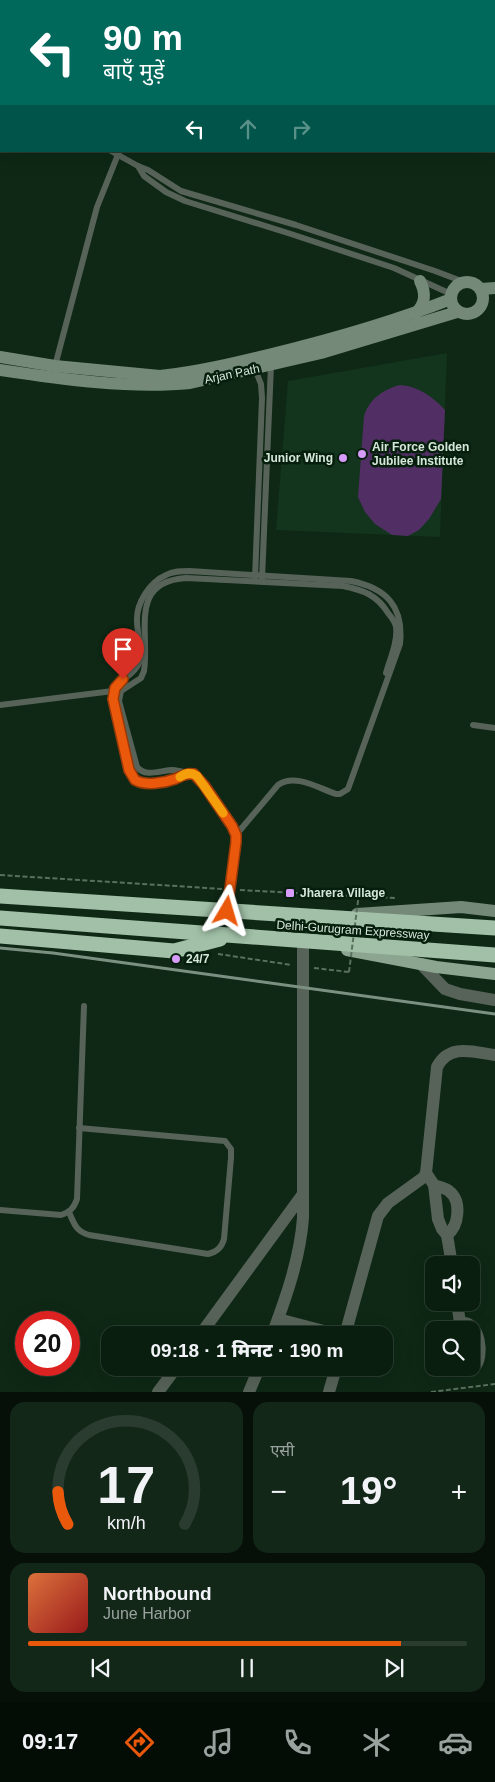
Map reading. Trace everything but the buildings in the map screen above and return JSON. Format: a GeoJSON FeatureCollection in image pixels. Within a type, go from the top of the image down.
{"type":"FeatureCollection","features":[{"type":"Feature","properties":{"kind":"highway","name":"Delhi-Gurugram Expressway"},"geometry":{"type":"LineString","coordinates":[[0,896],[495,928]]}},
{"type":"Feature","properties":{"kind":"highway","name":"Delhi-Gurugram Expressway"},"geometry":{"type":"LineString","coordinates":[[0,918],[495,955]]}},
{"type":"Feature","properties":{"kind":"highway"},"geometry":{"type":"LineString","coordinates":[[0,936],[174,951],[231,936]]}},
{"type":"Feature","properties":{"kind":"main road"},"geometry":{"type":"LineString","coordinates":[[416,313],[421,308],[424,299],[420,281]]}},
{"type":"Feature","properties":{"kind":"main road"},"geometry":{"type":"LineString","coordinates":[[482,307],[484,298],[481,289],[474,283],[464,282],[456,286],[451,297],[452,304],[457,312],[470,315],[482,307],[495,305]]}},
{"type":"Feature","properties":{"kind":"main road"},"geometry":{"type":"LineString","coordinates":[[481,289],[495,288]]}},
{"type":"Feature","properties":{"kind":"main road","name":"Arjan Path"},"geometry":{"type":"LineString","coordinates":[[0,357],[55,366],[160,376],[176,375],[320,342],[416,313],[451,297]]}},
{"type":"Feature","properties":{"kind":"main road","name":"Arjan Path"},"geometry":{"type":"LineString","coordinates":[[0,370],[56,379],[168,385],[190,383],[322,353],[457,312]]}},
{"type":"Feature","properties":{"kind":"main road"},"geometry":{"type":"LineString","coordinates":[[309,917],[461,907],[495,911]]}},
{"type":"Feature","properties":{"kind":"main road"},"geometry":{"type":"LineString","coordinates":[[303,941],[421,964],[495,974]]}},
{"type":"Feature","properties":{"kind":"street"},"geometry":{"type":"LineString","coordinates":[[275,1326],[300,1249],[303,1218],[303,941]]}},
{"type":"Feature","properties":{"kind":"street"},"geometry":{"type":"LineString","coordinates":[[421,964],[445,989],[460,994],[495,1000]]}},
{"type":"Feature","properties":{"kind":"street"},"geometry":{"type":"LineString","coordinates":[[347,1326],[378,1216],[388,1203],[421,1179],[426,1173],[437,1067],[442,1058],[450,1052],[463,1051],[495,1055]]}},
{"type":"Feature","properties":{"kind":"street"},"geometry":{"type":"LineString","coordinates":[[426,1173],[434,1185],[438,1219],[447,1235],[450,1256]]}},
{"type":"Feature","properties":{"kind":"street"},"geometry":{"type":"LineString","coordinates":[[434,1185],[449,1192],[456,1202],[456,1225],[447,1235]]}},
{"type":"Feature","properties":{"kind":"street"},"geometry":{"type":"LineString","coordinates":[[207,1326],[303,1194]]}},
{"type":"Feature","properties":{"kind":"street"},"geometry":{"type":"LineString","coordinates":[[278,1319],[305,1326]]}},
{"type":"Feature","properties":{"kind":"street"},"geometry":{"type":"LineString","coordinates":[[158,1392],[170,1376]]}},
{"type":"Feature","properties":{"kind":"street"},"geometry":{"type":"LineString","coordinates":[[250,1392],[256,1376]]}},
{"type":"Feature","properties":{"kind":"street"},"geometry":{"type":"LineString","coordinates":[[329,1392],[334,1376]]}},
{"type":"Feature","properties":{"kind":"lane"},"geometry":{"type":"LineString","coordinates":[[55,366],[97,206],[119,153],[181,191],[296,225],[464,282]]}},
{"type":"Feature","properties":{"kind":"lane"},"geometry":{"type":"LineString","coordinates":[[138,166],[142,174],[185,202],[394,268],[451,297]]}},
{"type":"Feature","properties":{"kind":"lane"},"geometry":{"type":"LineString","coordinates":[[258,578],[271,365]]}},
{"type":"Feature","properties":{"kind":"lane"},"geometry":{"type":"LineString","coordinates":[[255,369],[260,379],[262,391],[258,578]]}},
{"type":"Feature","properties":{"kind":"lane"},"geometry":{"type":"LineString","coordinates":[[184,774],[175,779],[163,781],[144,783],[135,780],[129,770],[113,699],[117,684],[134,671],[139,662],[137,613],[146,592],[159,578],[172,572],[189,571],[343,586],[360,589],[382,603],[396,626],[395,638],[388,667],[344,786],[344,792],[336,794],[297,780],[284,781],[278,785],[236,835]]}},
{"type":"Feature","properties":{"kind":"lane"},"geometry":{"type":"LineString","coordinates":[[227,911],[236,835],[232,826],[194,774],[184,774],[173,770],[147,773],[140,771],[137,767],[119,701],[121,692],[141,678],[144,671],[145,607],[154,591],[170,580],[186,578],[258,578]]}},
{"type":"Feature","properties":{"kind":"lane"},"geometry":{"type":"LineString","coordinates":[[0,704],[114,692]]}},
{"type":"Feature","properties":{"kind":"lane"},"geometry":{"type":"LineString","coordinates":[[473,725],[495,728]]}},
{"type":"Feature","properties":{"kind":"lane"},"geometry":{"type":"LineString","coordinates":[[0,1210],[61,1215],[69,1212],[75,1206],[77,1198],[84,1006]]}},
{"type":"Feature","properties":{"kind":"lane"},"geometry":{"type":"LineString","coordinates":[[69,1212],[76,1228],[89,1236],[208,1254],[214,1253],[220,1248],[224,1239],[231,1158],[231,1149],[225,1140],[79,1128]]}},
{"type":"Feature","properties":{"kind":"path"},"geometry":{"type":"LineString","coordinates":[[0,875],[230,889],[395,898],[359,894],[349,972],[322,968]]}},
{"type":"Feature","properties":{"kind":"path"},"geometry":{"type":"LineString","coordinates":[[431,1392],[495,1384]]}},
{"type":"Feature","properties":{"kind":"shaded area","name":"Air Force Golden Jubilee Institute"},"geometry":{"type":"Polygon","coordinates":[[[447,353],[440,537],[276,530],[288,381],[447,353]]]}},
{"type":"Feature","properties":{"kind":"shaded area"},"geometry":{"type":"Polygon","coordinates":[[[400,385],[425,393],[445,410],[441,499],[429,519],[419,530],[408,536],[392,535],[375,524],[365,512],[358,497],[366,410],[378,396],[388,389],[400,385]]]}},
{"type":"Feature","properties":{"kind":"railway"},"geometry":{"type":"LineString","coordinates":[[0,948],[53,953],[495,1014]]}},
{"type":"Feature","properties":{"kind":"slow traffic"},"geometry":{"type":"LineString","coordinates":[[180,777],[184,774],[194,774],[197,776],[223,813]]}},
{"type":"Feature","properties":{"kind":"place","name":"Air Force Golden Jubilee Institute"},"geometry":{"type":"Point","coordinates":[362,454]}},
{"type":"Feature","properties":{"kind":"place","name":"Junior Wing"},"geometry":{"type":"Point","coordinates":[343,458]}},
{"type":"Feature","properties":{"kind":"place","name":"Jharera Village"},"geometry":{"type":"Point","coordinates":[290,893]}},
{"type":"Feature","properties":{"kind":"place","name":"24/7"},"geometry":{"type":"Point","coordinates":[176,959]}},
{"type":"Feature","properties":{"kind":"route"},"geometry":{"type":"LineString","coordinates":[[123,679],[115,688],[113,699],[129,770],[135,780],[144,783],[175,779],[184,774],[194,774],[204,785],[235,830],[236,842],[227,911]]}}]}
